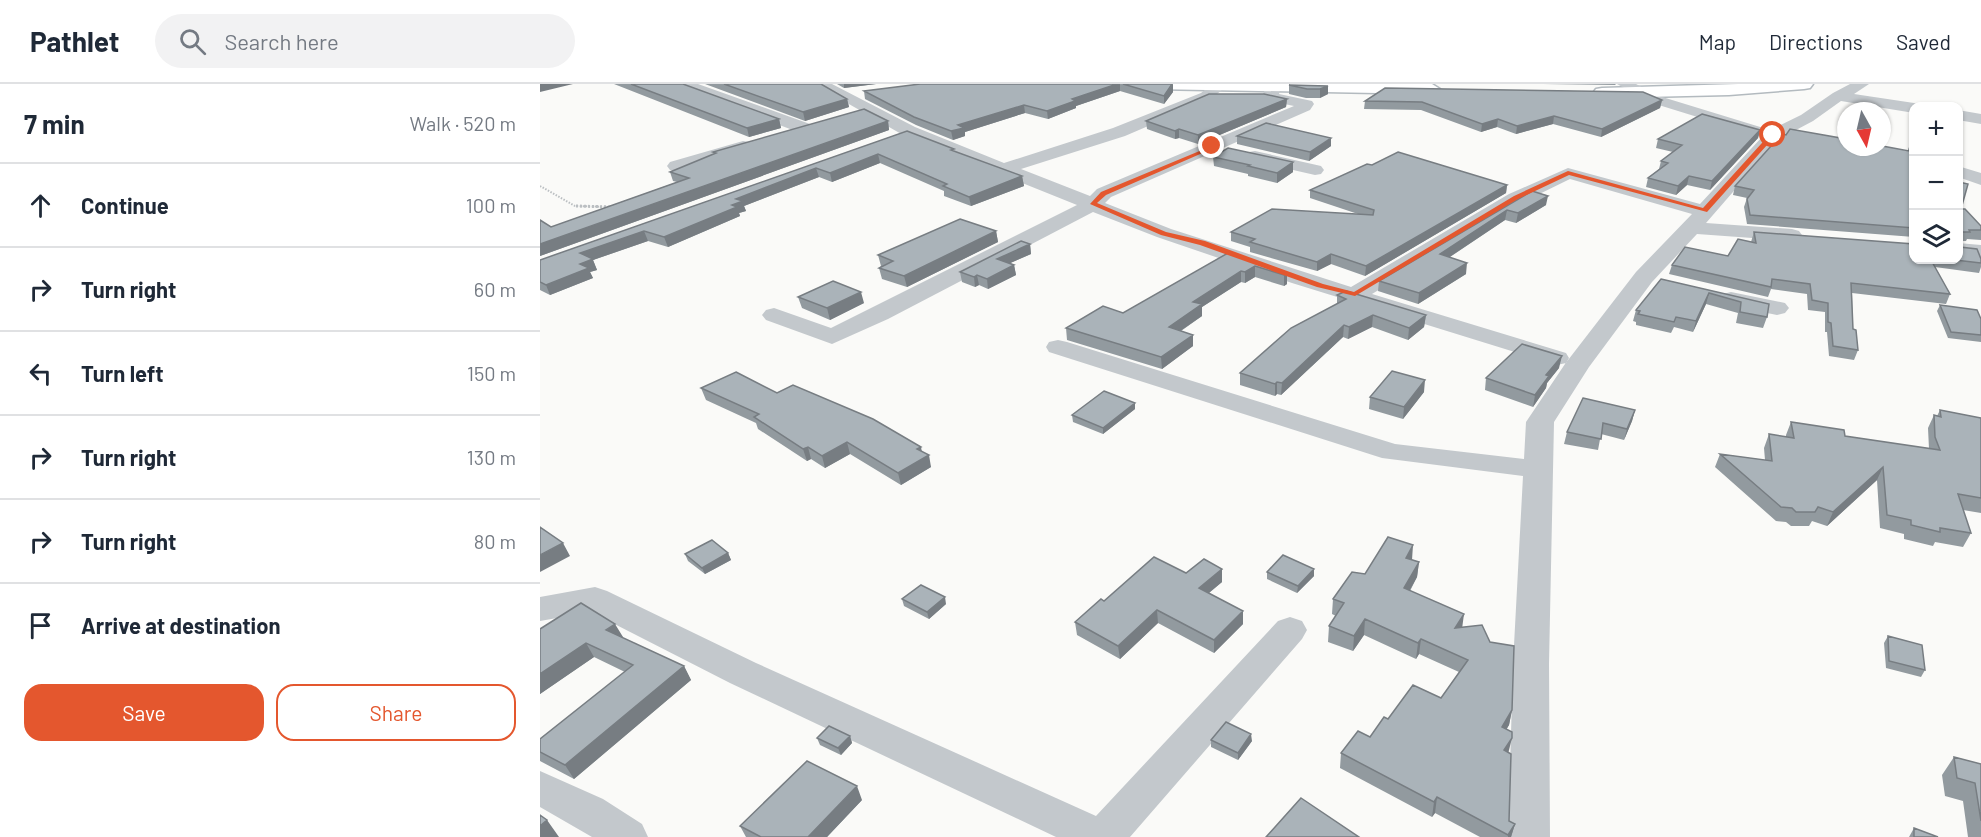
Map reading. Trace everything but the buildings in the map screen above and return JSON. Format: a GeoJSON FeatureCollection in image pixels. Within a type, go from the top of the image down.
{"type":"FeatureCollection","features":[{"type":"Feature","properties":{"kind":"main road"},"geometry":{"type":"LineString","coordinates":[[1153,84],[1326,85],[1450,90]]}},
{"type":"Feature","properties":{"kind":"main road"},"geometry":{"type":"LineString","coordinates":[[1684,92],[1746,84]]}},
{"type":"Feature","properties":{"kind":"main road"},"geometry":{"type":"LineString","coordinates":[[1581,93],[1684,92],[1804,84]]}},
{"type":"Feature","properties":{"kind":"street"},"geometry":{"type":"LineString","coordinates":[[684,84],[804,128]]}},
{"type":"Feature","properties":{"kind":"street"},"geometry":{"type":"LineString","coordinates":[[821,84],[842,95],[866,101],[909,131],[1164,233],[1203,243],[1320,285],[1578,364]]}},
{"type":"Feature","properties":{"kind":"street"},"geometry":{"type":"LineString","coordinates":[[1624,84],[1654,99],[1773,135]]}},
{"type":"Feature","properties":{"kind":"street"},"geometry":{"type":"LineString","coordinates":[[1529,837],[1531,664],[1540,422],[1578,364],[1655,280],[1698,219],[1773,135],[1807,118],[1838,96],[1862,84]]}},
{"type":"Feature","properties":{"kind":"street"},"geometry":{"type":"LineString","coordinates":[[1006,168],[1119,132],[1206,96],[1221,85]]}},
{"type":"Feature","properties":{"kind":"street"},"geometry":{"type":"LineString","coordinates":[[774,315],[832,337],[891,309],[1093,204],[1104,193],[1304,107],[1305,104],[1302,102],[1270,97],[1274,85]]}},
{"type":"Feature","properties":{"kind":"street"},"geometry":{"type":"LineString","coordinates":[[1838,96],[1909,107]]}},
{"type":"Feature","properties":{"kind":"street"},"geometry":{"type":"LineString","coordinates":[[847,115],[866,101]]}},
{"type":"Feature","properties":{"kind":"street"},"geometry":{"type":"LineString","coordinates":[[1963,116],[1981,119]]}},
{"type":"Feature","properties":{"kind":"street"},"geometry":{"type":"LineString","coordinates":[[676,166],[825,122]]}},
{"type":"Feature","properties":{"kind":"street"},"geometry":{"type":"LineString","coordinates":[[890,140],[909,131]]}},
{"type":"Feature","properties":{"kind":"street"},"geometry":{"type":"LineString","coordinates":[[1212,146],[1315,170]]}},
{"type":"Feature","properties":{"kind":"street"},"geometry":{"type":"LineString","coordinates":[[1355,294],[1516,198],[1568,173],[1698,219],[1817,237]]}},
{"type":"Feature","properties":{"kind":"street"},"geometry":{"type":"LineString","coordinates":[[1963,173],[1981,180]]}},
{"type":"Feature","properties":{"kind":"street"},"geometry":{"type":"LineString","coordinates":[[1963,249],[1981,251]]}},
{"type":"Feature","properties":{"kind":"street"},"geometry":{"type":"LineString","coordinates":[[1708,293],[1777,308]]}},
{"type":"Feature","properties":{"kind":"street"},"geometry":{"type":"LineString","coordinates":[[1058,347],[1392,452],[1539,469]]}},
{"type":"Feature","properties":{"kind":"street"},"geometry":{"type":"LineString","coordinates":[[540,609],[595,599],[743,673],[1099,837]]}},
{"type":"Feature","properties":{"kind":"street"},"geometry":{"type":"LineString","coordinates":[[1104,837],[1290,630]]}},
{"type":"Feature","properties":{"kind":"street"},"geometry":{"type":"LineString","coordinates":[[540,788],[588,812],[627,837]]}},
{"type":"Feature","properties":{"kind":"path"},"geometry":{"type":"LineString","coordinates":[[540,186],[575,206],[615,206]]}},
{"type":"Feature","properties":{"kind":"route"},"geometry":{"type":"LineString","coordinates":[[1212,146],[1104,193],[1093,204],[1164,233],[1203,243],[1320,285],[1355,294],[1516,198],[1568,173],[1704,211],[1773,135]]}}]}
